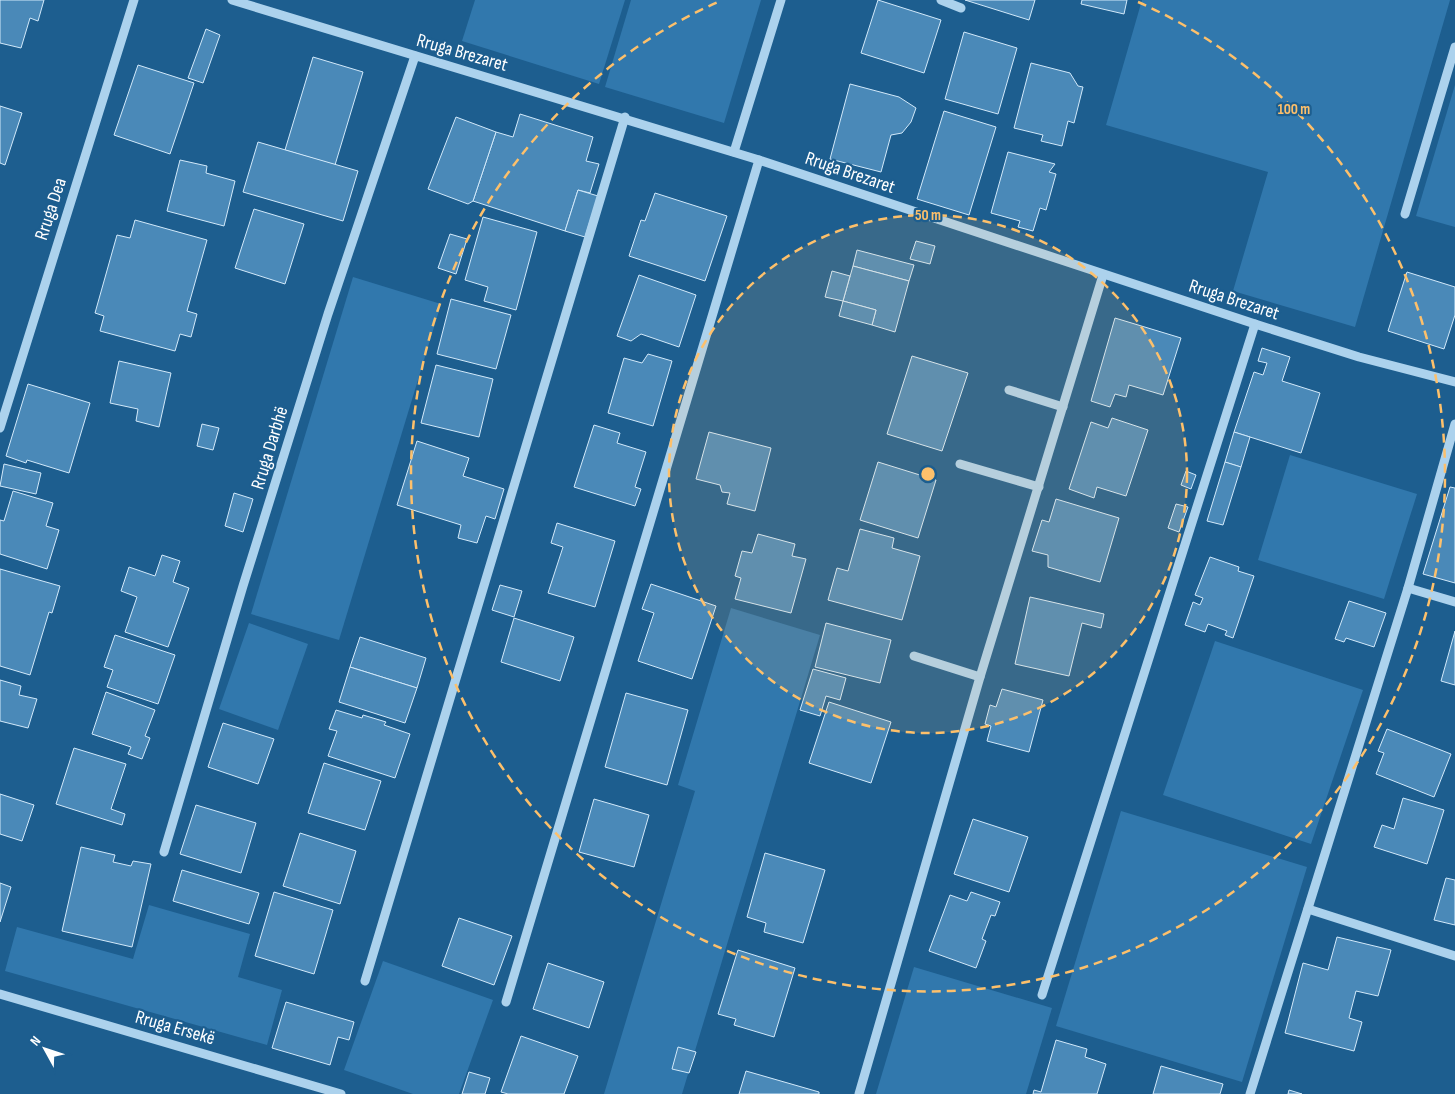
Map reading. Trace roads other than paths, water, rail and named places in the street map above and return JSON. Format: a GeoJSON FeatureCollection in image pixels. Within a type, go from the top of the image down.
{"type":"FeatureCollection","features":[{"type":"Feature","properties":{"kind":"street","name":"Rruga Dea"},"geometry":{"type":"LineString","coordinates":[[0,428],[134,0]]}},
{"type":"Feature","properties":{"kind":"street","name":"Rruga Brezaret"},"geometry":{"type":"LineString","coordinates":[[232,0],[625,117],[1255,324],[1359,357],[1455,382]]}},
{"type":"Feature","properties":{"kind":"street"},"geometry":{"type":"LineString","coordinates":[[734,152],[781,0]]}},
{"type":"Feature","properties":{"kind":"street"},"geometry":{"type":"LineString","coordinates":[[942,0],[960,8]]}},
{"type":"Feature","properties":{"kind":"street"},"geometry":{"type":"LineString","coordinates":[[1405,214],[1455,47]]}},
{"type":"Feature","properties":{"kind":"street","name":"Rruga Darbhë"},"geometry":{"type":"LineString","coordinates":[[164,852],[243,586],[317,351],[415,56]]}},
{"type":"Feature","properties":{"kind":"street"},"geometry":{"type":"LineString","coordinates":[[364,981],[625,117]]}},
{"type":"Feature","properties":{"kind":"street"},"geometry":{"type":"LineString","coordinates":[[506,1002],[759,160]]}},
{"type":"Feature","properties":{"kind":"street"},"geometry":{"type":"LineString","coordinates":[[858,1094],[980,677],[1103,275]]}},
{"type":"Feature","properties":{"kind":"street"},"geometry":{"type":"LineString","coordinates":[[1042,995],[1255,324]]}},
{"type":"Feature","properties":{"kind":"street"},"geometry":{"type":"LineString","coordinates":[[1009,390],[1063,407]]}},
{"type":"Feature","properties":{"kind":"street"},"geometry":{"type":"LineString","coordinates":[[1250,1094],[1408,588],[1455,424]]}},
{"type":"Feature","properties":{"kind":"street"},"geometry":{"type":"LineString","coordinates":[[960,464],[1039,487]]}},
{"type":"Feature","properties":{"kind":"street"},"geometry":{"type":"LineString","coordinates":[[1408,588],[1455,602]]}},
{"type":"Feature","properties":{"kind":"street"},"geometry":{"type":"LineString","coordinates":[[914,656],[980,677]]}},
{"type":"Feature","properties":{"kind":"street"},"geometry":{"type":"LineString","coordinates":[[1308,909],[1455,956]]}},
{"type":"Feature","properties":{"kind":"street","name":"Rruga Ersekë"},"geometry":{"type":"LineString","coordinates":[[0,994],[341,1094]]}}]}
